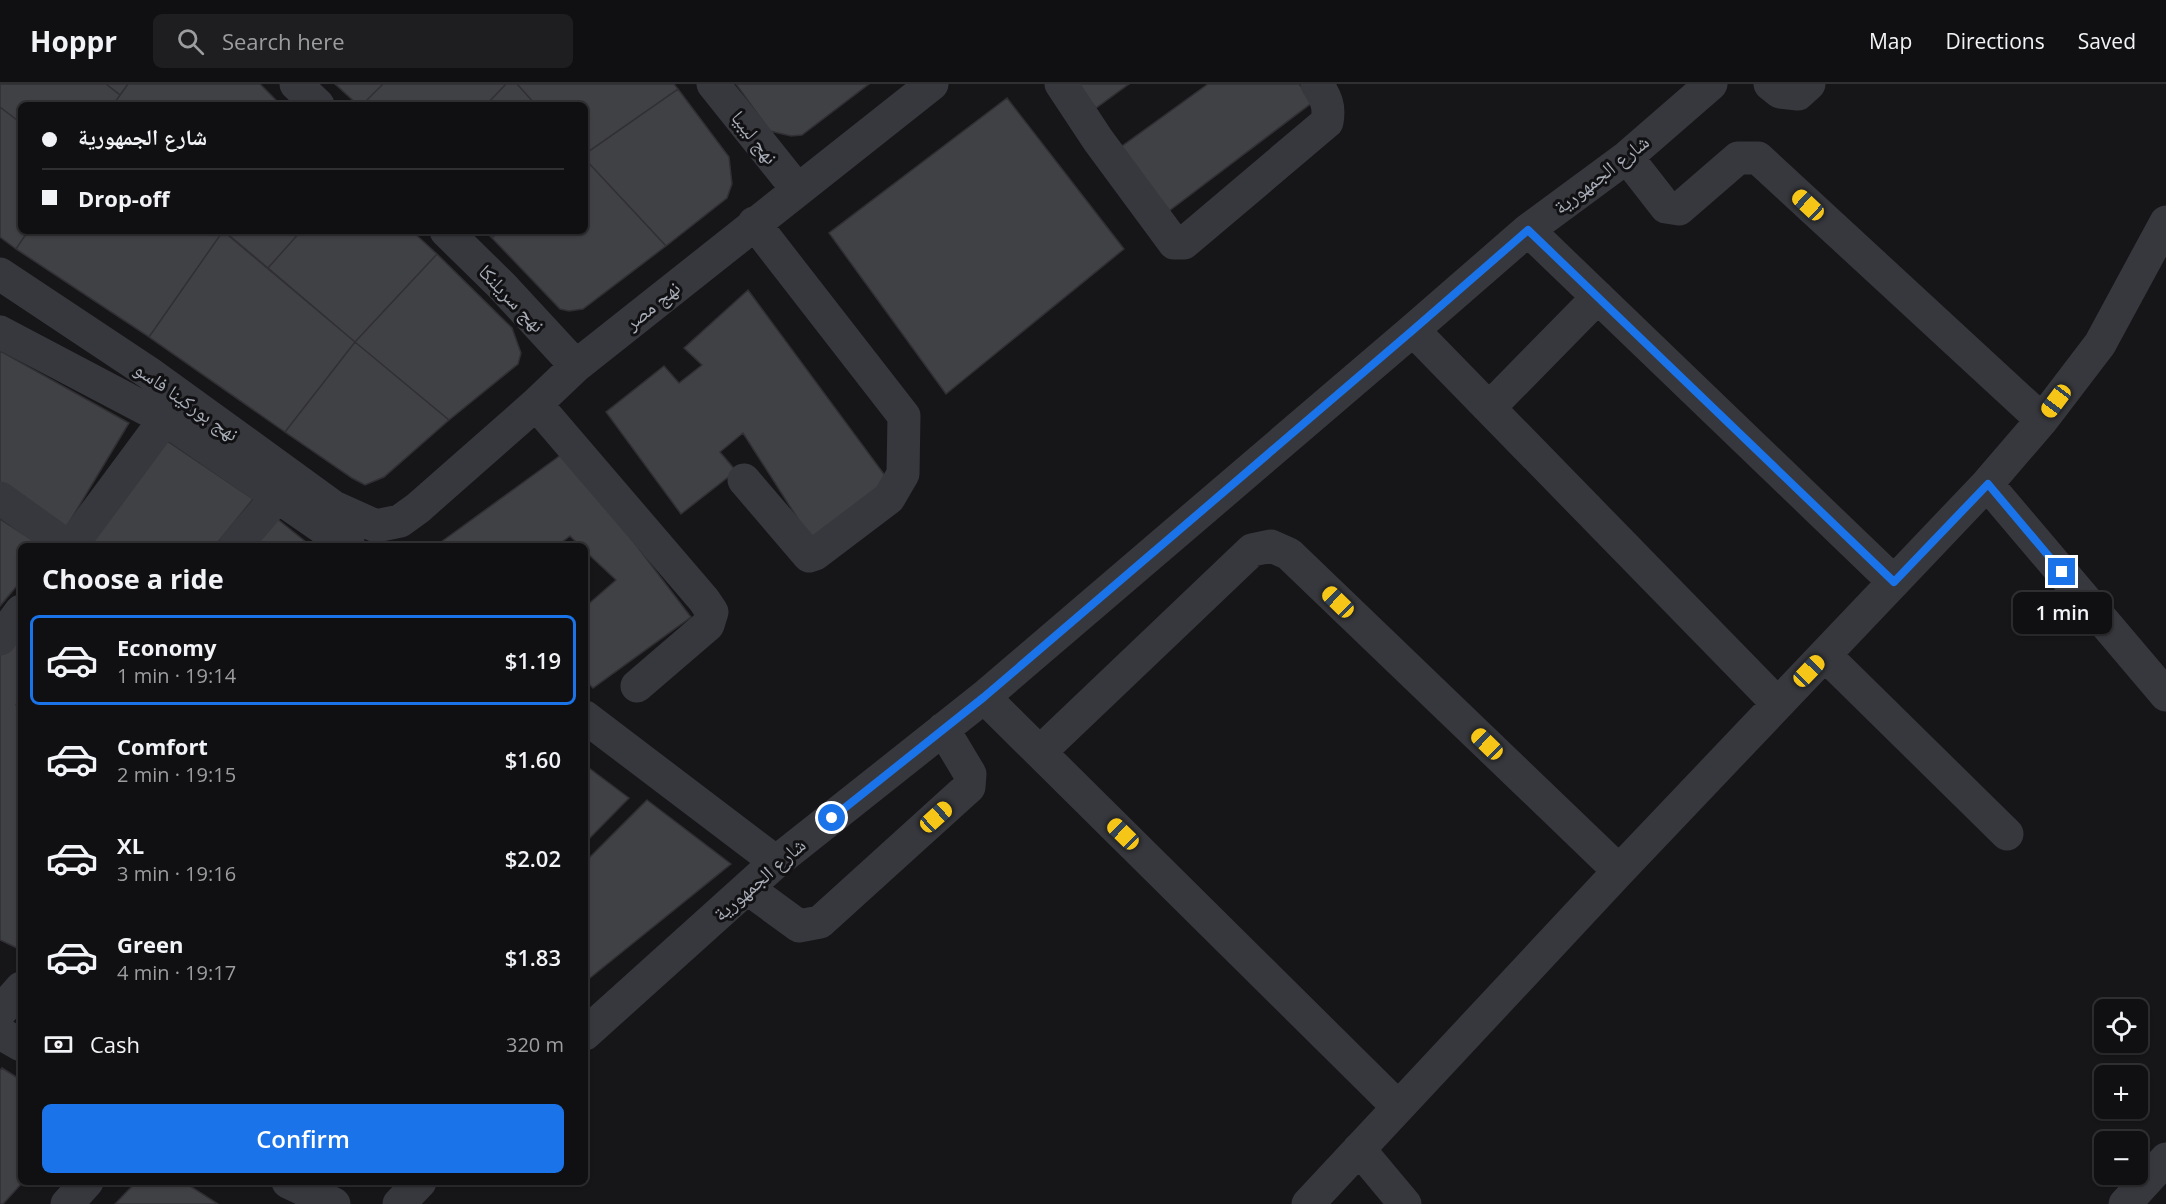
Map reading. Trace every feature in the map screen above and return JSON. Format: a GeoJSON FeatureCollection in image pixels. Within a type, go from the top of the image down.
{"type":"FeatureCollection","features":[{"type":"Feature","properties":{"kind":"street"},"geometry":{"type":"LineString","coordinates":[[297,84],[315,102]]}},
{"type":"Feature","properties":{"kind":"street","name":"نهج ليبيا"},"geometry":{"type":"LineString","coordinates":[[713,84],[797,189]]}},
{"type":"Feature","properties":{"kind":"street","name":"نهج مصر"},"geometry":{"type":"LineString","coordinates":[[376,526],[400,521],[418,508],[576,366],[932,84]]}},
{"type":"Feature","properties":{"kind":"street"},"geometry":{"type":"LineString","coordinates":[[1060,84],[1174,243],[1184,243],[1327,122],[1330,109],[1317,84]]}},
{"type":"Feature","properties":{"kind":"street","name":"شارع الجمهورية"},"geometry":{"type":"LineString","coordinates":[[588,1031],[776,862],[984,697],[1528,230],[1627,157],[1711,84]]}},
{"type":"Feature","properties":{"kind":"street"},"geometry":{"type":"LineString","coordinates":[[1770,84],[1780,92],[1798,94],[1809,84]]}},
{"type":"Feature","properties":{"kind":"street"},"geometry":{"type":"LineString","coordinates":[[1627,157],[1666,207],[1679,209],[1738,158],[1758,158],[2042,420]]}},
{"type":"Feature","properties":{"kind":"street"},"geometry":{"type":"LineString","coordinates":[[1308,1204],[1619,871],[1988,484],[2042,420],[2100,344],[2166,222]]}},
{"type":"Feature","properties":{"kind":"street"},"geometry":{"type":"LineString","coordinates":[[744,480],[809,556],[815,555],[889,498],[903,474],[904,416],[754,223]]}},
{"type":"Feature","properties":{"kind":"street"},"geometry":{"type":"LineString","coordinates":[[1528,230],[1894,582]]}},
{"type":"Feature","properties":{"kind":"street","name":"نهج سريلنكا"},"geometry":{"type":"LineString","coordinates":[[449,234],[502,286],[576,366]]}},
{"type":"Feature","properties":{"kind":"street","name":"نهج بوركينا فاسو"},"geometry":{"type":"LineString","coordinates":[[0,274],[152,375],[334,507],[376,526]]}},
{"type":"Feature","properties":{"kind":"street"},"geometry":{"type":"LineString","coordinates":[[1489,408],[1598,297]]}},
{"type":"Feature","properties":{"kind":"street"},"geometry":{"type":"LineString","coordinates":[[1413,330],[1778,704]]}},
{"type":"Feature","properties":{"kind":"street"},"geometry":{"type":"LineString","coordinates":[[0,332],[165,419],[345,543]]}},
{"type":"Feature","properties":{"kind":"street"},"geometry":{"type":"LineString","coordinates":[[536,404],[704,600],[711,612],[708,625],[637,686]]}},
{"type":"Feature","properties":{"kind":"street"},"geometry":{"type":"LineString","coordinates":[[71,543],[165,419]]}},
{"type":"Feature","properties":{"kind":"street"},"geometry":{"type":"LineString","coordinates":[[1988,484],[2166,695]]}},
{"type":"Feature","properties":{"kind":"street"},"geometry":{"type":"LineString","coordinates":[[238,543],[278,496]]}},
{"type":"Feature","properties":{"kind":"street"},"geometry":{"type":"LineString","coordinates":[[0,498],[65,543]]}},
{"type":"Feature","properties":{"kind":"street"},"geometry":{"type":"LineString","coordinates":[[1040,752],[1252,550],[1271,546],[1289,554],[1619,871]]}},
{"type":"Feature","properties":{"kind":"street"},"geometry":{"type":"LineString","coordinates":[[0,639],[18,615]]}},
{"type":"Feature","properties":{"kind":"street"},"geometry":{"type":"LineString","coordinates":[[1825,655],[2007,834]]}},
{"type":"Feature","properties":{"kind":"street"},"geometry":{"type":"LineString","coordinates":[[984,697],[1398,1107]]}},
{"type":"Feature","properties":{"kind":"street"},"geometry":{"type":"LineString","coordinates":[[588,719],[776,862]]}},
{"type":"Feature","properties":{"kind":"street"},"geometry":{"type":"LineString","coordinates":[[747,888],[799,926],[820,922],[969,787],[969,774],[943,729]]}},
{"type":"Feature","properties":{"kind":"street"},"geometry":{"type":"LineString","coordinates":[[0,1012],[18,991]]}},
{"type":"Feature","properties":{"kind":"street"},"geometry":{"type":"LineString","coordinates":[[0,1033],[18,1043]]}},
{"type":"Feature","properties":{"kind":"street"},"geometry":{"type":"LineString","coordinates":[[1359,1149],[1405,1204]]}},
{"type":"Feature","properties":{"kind":"street"},"geometry":{"type":"LineString","coordinates":[[2125,1204],[2166,1160]]}},
{"type":"Feature","properties":{"kind":"street"},"geometry":{"type":"LineString","coordinates":[[67,1204],[84,1185]]}},
{"type":"Feature","properties":{"kind":"street"},"geometry":{"type":"LineString","coordinates":[[294,1185],[334,1204]]}},
{"type":"Feature","properties":{"kind":"building"},"geometry":{"type":"Polygon","coordinates":[[[0,84],[106,84],[120,95],[115,102],[18,102],[18,121],[0,107],[0,84]]]}},
{"type":"Feature","properties":{"kind":"building"},"geometry":{"type":"Polygon","coordinates":[[[106,84],[128,84],[120,95],[106,84]]]}},
{"type":"Feature","properties":{"kind":"building"},"geometry":{"type":"Polygon","coordinates":[[[128,84],[260,84],[278,102],[115,102],[128,84]]]}},
{"type":"Feature","properties":{"kind":"building"},"geometry":{"type":"Polygon","coordinates":[[[335,84],[383,84],[365,102],[355,102],[335,84]]]}},
{"type":"Feature","properties":{"kind":"building"},"geometry":{"type":"Polygon","coordinates":[[[383,84],[506,84],[489,102],[365,102],[383,84]]]}},
{"type":"Feature","properties":{"kind":"building"},"geometry":{"type":"Polygon","coordinates":[[[506,84],[517,84],[533,102],[489,102],[506,84]]]}},
{"type":"Feature","properties":{"kind":"building"},"geometry":{"type":"Polygon","coordinates":[[[517,84],[674,84],[678,89],[588,152],[588,102],[533,102],[517,84]]]}},
{"type":"Feature","properties":{"kind":"building"},"geometry":{"type":"Polygon","coordinates":[[[736,84],[869,84],[802,135],[791,136],[770,131],[736,84]]]}},
{"type":"Feature","properties":{"kind":"building"},"geometry":{"type":"Polygon","coordinates":[[[1076,84],[1129,84],[1096,108],[1076,84]]]}},
{"type":"Feature","properties":{"kind":"building"},"geometry":{"type":"Polygon","coordinates":[[[1208,84],[1299,84],[1313,102],[1169,211],[1118,149],[1208,84]]]}},
{"type":"Feature","properties":{"kind":"building"},"geometry":{"type":"Polygon","coordinates":[[[678,89],[729,157],[732,184],[727,198],[666,246],[588,162],[588,152],[678,89]]]}},
{"type":"Feature","properties":{"kind":"building"},"geometry":{"type":"Polygon","coordinates":[[[1007,98],[1124,249],[946,394],[829,233],[1007,98]]]}},
{"type":"Feature","properties":{"kind":"building"},"geometry":{"type":"Polygon","coordinates":[[[0,107],[18,121],[18,234],[26,234],[16,249],[0,237],[0,107]]]}},
{"type":"Feature","properties":{"kind":"building"},"geometry":{"type":"Polygon","coordinates":[[[588,162],[666,246],[583,309],[569,311],[560,309],[492,238],[496,234],[588,234],[588,162]]]}},
{"type":"Feature","properties":{"kind":"building"},"geometry":{"type":"Polygon","coordinates":[[[26,234],[221,234],[149,337],[16,249],[26,234]]]}},
{"type":"Feature","properties":{"kind":"building"},"geometry":{"type":"Polygon","coordinates":[[[221,234],[227,234],[355,342],[285,432],[149,337],[221,234]]]}},
{"type":"Feature","properties":{"kind":"building"},"geometry":{"type":"Polygon","coordinates":[[[228,234],[298,234],[268,268],[228,234]]]}},
{"type":"Feature","properties":{"kind":"building"},"geometry":{"type":"Polygon","coordinates":[[[298,234],[415,234],[437,254],[355,342],[268,268],[298,234]]]}},
{"type":"Feature","properties":{"kind":"building"},"geometry":{"type":"Polygon","coordinates":[[[437,254],[512,328],[521,353],[518,364],[449,420],[355,342],[437,254]]]}},
{"type":"Feature","properties":{"kind":"building"},"geometry":{"type":"Polygon","coordinates":[[[748,290],[892,485],[814,544],[743,433],[720,452],[736,471],[681,514],[606,412],[664,366],[679,383],[702,365],[684,348],[748,290]]]}},
{"type":"Feature","properties":{"kind":"building"},"geometry":{"type":"Polygon","coordinates":[[[355,342],[449,420],[384,477],[365,485],[285,432],[355,342]]]}},
{"type":"Feature","properties":{"kind":"building"},"geometry":{"type":"Polygon","coordinates":[[[0,351],[129,423],[64,531],[0,485],[0,351]]]}},
{"type":"Feature","properties":{"kind":"building"},"geometry":{"type":"Polygon","coordinates":[[[161,437],[253,499],[217,543],[92,543],[82,536],[161,437]]]}},
{"type":"Feature","properties":{"kind":"building"},"geometry":{"type":"Polygon","coordinates":[[[565,452],[691,617],[593,688],[588,683],[588,604],[616,580],[588,554],[588,543],[577,543],[570,536],[561,543],[441,542],[565,452]]]}},
{"type":"Feature","properties":{"kind":"building"},"geometry":{"type":"Polygon","coordinates":[[[270,513],[307,543],[243,543],[270,513]]]}},
{"type":"Feature","properties":{"kind":"building"},"geometry":{"type":"Polygon","coordinates":[[[0,519],[37,543],[18,543],[18,585],[0,606],[0,519]]]}},
{"type":"Feature","properties":{"kind":"building"},"geometry":{"type":"Polygon","coordinates":[[[18,624],[18,703],[16,705],[18,707],[18,949],[0,940],[0,648],[18,624]]]}},
{"type":"Feature","properties":{"kind":"building"},"geometry":{"type":"Polygon","coordinates":[[[588,767],[629,798],[588,840],[588,767]]]}},
{"type":"Feature","properties":{"kind":"building"},"geometry":{"type":"Polygon","coordinates":[[[647,800],[731,864],[588,980],[588,859],[647,800]]]}},
{"type":"Feature","properties":{"kind":"building"},"geometry":{"type":"Polygon","coordinates":[[[2,1068],[18,1078],[18,1185],[20,1185],[3,1204],[0,1204],[0,1070],[2,1068]]]}},
{"type":"Feature","properties":{"kind":"building"},"geometry":{"type":"Polygon","coordinates":[[[133,1185],[189,1185],[218,1204],[115,1204],[133,1185]]]}},
{"type":"Feature","properties":{"kind":"route"},"geometry":{"type":"LineString","coordinates":[[832,818],[984,697],[1528,230],[1894,582],[1988,484],[2062,572]]}}]}
